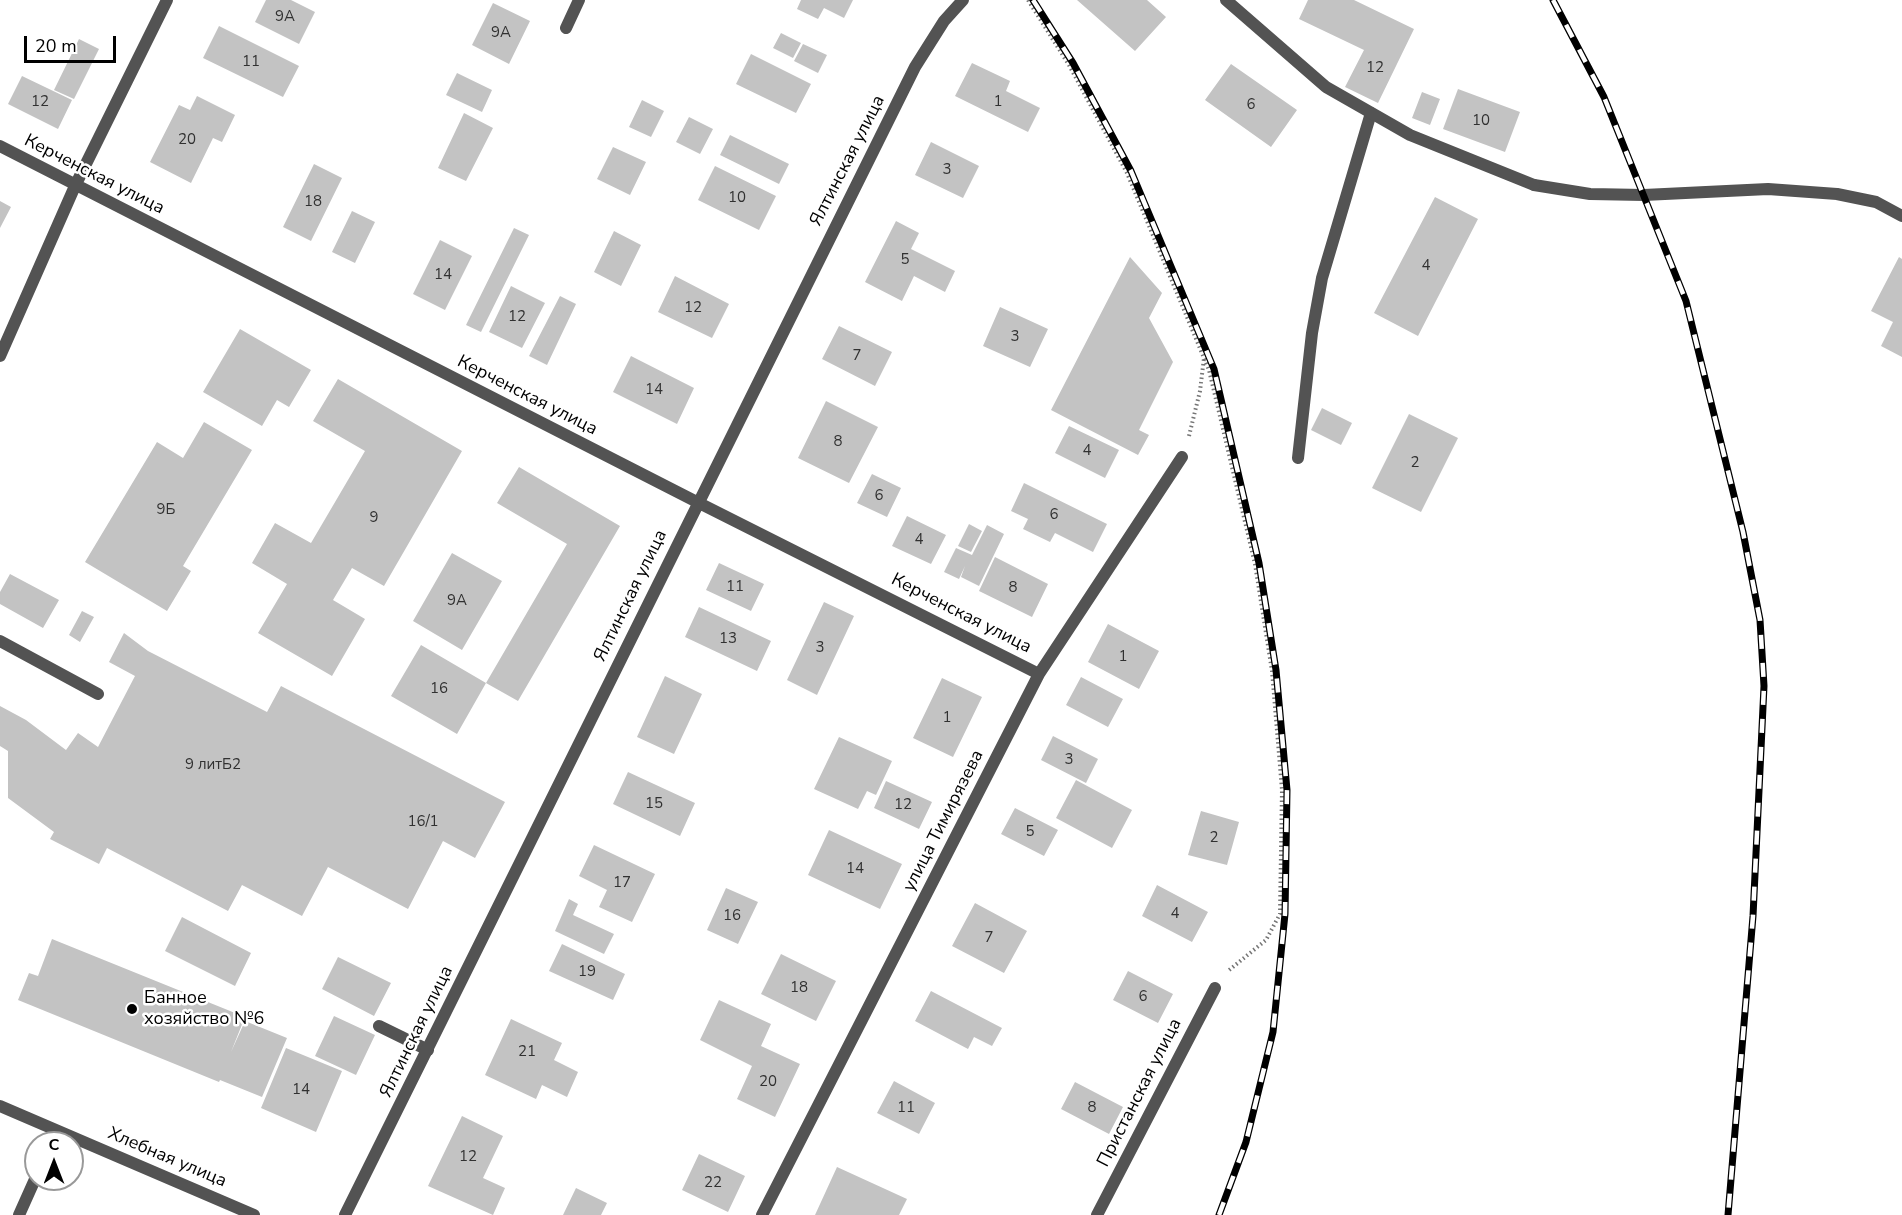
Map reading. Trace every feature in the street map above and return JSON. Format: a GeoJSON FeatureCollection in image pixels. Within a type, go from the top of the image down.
{"type":"FeatureCollection","features":[{"type":"Feature","properties":{"kind":"street"},"geometry":{"type":"LineString","coordinates":[[0,356],[75,186],[167,0]]}},
{"type":"Feature","properties":{"kind":"street"},"geometry":{"type":"LineString","coordinates":[[566,28],[579,0]]}},
{"type":"Feature","properties":{"kind":"street","name":"Ялтинская улица"},"geometry":{"type":"LineString","coordinates":[[345,1215],[697,502],[915,67],[944,21],[963,0]]}},
{"type":"Feature","properties":{"kind":"street"},"geometry":{"type":"LineString","coordinates":[[1226,0],[1326,87],[1410,135],[1534,185],[1590,194],[1644,195],[1768,189],[1837,194],[1876,202],[1902,216]]}},
{"type":"Feature","properties":{"kind":"street"},"geometry":{"type":"LineString","coordinates":[[1298,458],[1312,333],[1322,278],[1371,113]]}},
{"type":"Feature","properties":{"kind":"street","name":"Керченская улица"},"geometry":{"type":"LineString","coordinates":[[0,146],[1039,674]]}},
{"type":"Feature","properties":{"kind":"street","name":"улица Тимирязева"},"geometry":{"type":"LineString","coordinates":[[762,1215],[1039,674],[1182,457]]}},
{"type":"Feature","properties":{"kind":"street"},"geometry":{"type":"LineString","coordinates":[[0,641],[98,694]]}},
{"type":"Feature","properties":{"kind":"street","name":"Пристанская улица"},"geometry":{"type":"LineString","coordinates":[[1097,1215],[1215,987]]}},
{"type":"Feature","properties":{"kind":"street"},"geometry":{"type":"LineString","coordinates":[[379,1026],[428,1050]]}},
{"type":"Feature","properties":{"kind":"street","name":"Хлебная улица"},"geometry":{"type":"LineString","coordinates":[[0,1106],[56,1131]]}},
{"type":"Feature","properties":{"kind":"street","name":"Хлебная улица"},"geometry":{"type":"LineString","coordinates":[[84,1143],[254,1215]]}},
{"type":"Feature","properties":{"kind":"street"},"geometry":{"type":"LineString","coordinates":[[19,1215],[30,1191]]}},
{"type":"Feature","properties":{"kind":"path"},"geometry":{"type":"LineString","coordinates":[[1028,0],[1069,64],[1127,173],[1204,357],[1255,564],[1272,671],[1282,790],[1280,914],[1266,940],[1224,974],[1215,987]]}},
{"type":"Feature","properties":{"kind":"path"},"geometry":{"type":"LineString","coordinates":[[1182,457],[1192,426],[1204,357]]}},
{"type":"Feature","properties":{"kind":"building"},"geometry":{"type":"Polygon","coordinates":[[[266,0],[291,0],[315,12],[299,44],[255,22],[266,0]]]}},
{"type":"Feature","properties":{"kind":"building"},"geometry":{"type":"Polygon","coordinates":[[[801,0],[853,0],[844,18],[824,8],[818,19],[797,9],[801,0]]]}},
{"type":"Feature","properties":{"kind":"building"},"geometry":{"type":"Polygon","coordinates":[[[1077,0],[1147,0],[1166,17],[1135,51],[1077,0]]]}},
{"type":"Feature","properties":{"kind":"building"},"geometry":{"type":"Polygon","coordinates":[[[1308,0],[1354,0],[1414,29],[1378,103],[1345,87],[1364,50],[1299,19],[1308,0]]]}},
{"type":"Feature","properties":{"kind":"building"},"geometry":{"type":"Polygon","coordinates":[[[493,3],[530,21],[509,64],[472,45],[493,3]]]}},
{"type":"Feature","properties":{"kind":"building"},"geometry":{"type":"Polygon","coordinates":[[[219,26],[299,66],[283,97],[203,58],[219,26]]]}},
{"type":"Feature","properties":{"kind":"building"},"geometry":{"type":"Polygon","coordinates":[[[781,33],[801,43],[793,58],[773,48],[781,33]]]}},
{"type":"Feature","properties":{"kind":"building"},"geometry":{"type":"Polygon","coordinates":[[[79,39],[99,49],[74,99],[54,90],[79,39]]]}},
{"type":"Feature","properties":{"kind":"building"},"geometry":{"type":"Polygon","coordinates":[[[803,44],[827,55],[818,73],[794,61],[803,44]]]}},
{"type":"Feature","properties":{"kind":"building"},"geometry":{"type":"Polygon","coordinates":[[[751,54],[811,84],[796,113],[736,84],[751,54]]]}},
{"type":"Feature","properties":{"kind":"building"},"geometry":{"type":"Polygon","coordinates":[[[972,63],[1010,81],[1006,91],[1040,108],[1028,132],[955,96],[972,63]]]}},
{"type":"Feature","properties":{"kind":"building"},"geometry":{"type":"Polygon","coordinates":[[[1231,64],[1297,110],[1271,147],[1205,100],[1231,64]]]}},
{"type":"Feature","properties":{"kind":"building"},"geometry":{"type":"Polygon","coordinates":[[[457,73],[492,90],[482,112],[446,95],[457,73]]]}},
{"type":"Feature","properties":{"kind":"building"},"geometry":{"type":"Polygon","coordinates":[[[22,76],[72,100],[58,129],[8,104],[22,76]]]}},
{"type":"Feature","properties":{"kind":"building"},"geometry":{"type":"Polygon","coordinates":[[[1458,89],[1520,112],[1505,152],[1443,129],[1458,89]]]}},
{"type":"Feature","properties":{"kind":"building"},"geometry":{"type":"Polygon","coordinates":[[[1422,92],[1440,99],[1430,125],[1412,118],[1422,92]]]}},
{"type":"Feature","properties":{"kind":"building"},"geometry":{"type":"Polygon","coordinates":[[[197,96],[235,115],[222,142],[213,138],[191,183],[150,162],[179,105],[190,110],[197,96]]]}},
{"type":"Feature","properties":{"kind":"building"},"geometry":{"type":"Polygon","coordinates":[[[642,100],[664,111],[651,137],[629,127],[642,100]]]}},
{"type":"Feature","properties":{"kind":"building"},"geometry":{"type":"Polygon","coordinates":[[[464,113],[493,128],[466,181],[438,168],[464,113]]]}},
{"type":"Feature","properties":{"kind":"building"},"geometry":{"type":"Polygon","coordinates":[[[689,117],[713,129],[700,154],[676,142],[689,117]]]}},
{"type":"Feature","properties":{"kind":"building"},"geometry":{"type":"Polygon","coordinates":[[[730,135],[789,164],[779,184],[720,155],[730,135]]]}},
{"type":"Feature","properties":{"kind":"building"},"geometry":{"type":"Polygon","coordinates":[[[931,142],[979,166],[963,198],[915,175],[931,142]]]}},
{"type":"Feature","properties":{"kind":"building"},"geometry":{"type":"Polygon","coordinates":[[[613,147],[646,162],[630,195],[597,179],[613,147]]]}},
{"type":"Feature","properties":{"kind":"building"},"geometry":{"type":"Polygon","coordinates":[[[314,164],[342,178],[311,241],[283,227],[314,164]]]}},
{"type":"Feature","properties":{"kind":"building"},"geometry":{"type":"Polygon","coordinates":[[[715,166],[776,196],[759,230],[698,200],[715,166]]]}},
{"type":"Feature","properties":{"kind":"building"},"geometry":{"type":"Polygon","coordinates":[[[1435,197],[1478,219],[1418,336],[1374,313],[1435,197]]]}},
{"type":"Feature","properties":{"kind":"building"},"geometry":{"type":"Polygon","coordinates":[[[0,201],[11,207],[0,228],[0,201]]]}},
{"type":"Feature","properties":{"kind":"building"},"geometry":{"type":"Polygon","coordinates":[[[352,211],[375,222],[355,263],[332,252],[352,211]]]}},
{"type":"Feature","properties":{"kind":"building"},"geometry":{"type":"Polygon","coordinates":[[[896,221],[919,233],[911,249],[955,271],[945,292],[914,276],[902,301],[865,282],[896,221]]]}},
{"type":"Feature","properties":{"kind":"building"},"geometry":{"type":"Polygon","coordinates":[[[514,228],[529,235],[481,332],[466,325],[514,228]]]}},
{"type":"Feature","properties":{"kind":"building"},"geometry":{"type":"Polygon","coordinates":[[[614,231],[641,245],[621,286],[594,272],[614,231]]]}},
{"type":"Feature","properties":{"kind":"building"},"geometry":{"type":"Polygon","coordinates":[[[440,240],[472,256],[445,310],[413,294],[440,240]]]}},
{"type":"Feature","properties":{"kind":"building"},"geometry":{"type":"Polygon","coordinates":[[[1130,257],[1162,293],[1149,318],[1173,362],[1139,430],[1149,435],[1138,455],[1051,410],[1130,257]]]}},
{"type":"Feature","properties":{"kind":"building"},"geometry":{"type":"Polygon","coordinates":[[[1899,257],[1902,259],[1902,357],[1881,346],[1893,322],[1871,311],[1899,257]]]}},
{"type":"Feature","properties":{"kind":"building"},"geometry":{"type":"Polygon","coordinates":[[[675,276],[729,304],[712,338],[658,312],[675,276]]]}},
{"type":"Feature","properties":{"kind":"building"},"geometry":{"type":"Polygon","coordinates":[[[511,286],[545,303],[522,348],[489,332],[511,286]]]}},
{"type":"Feature","properties":{"kind":"building"},"geometry":{"type":"Polygon","coordinates":[[[560,296],[576,304],[547,365],[529,356],[560,296]]]}},
{"type":"Feature","properties":{"kind":"building"},"geometry":{"type":"Polygon","coordinates":[[[1000,307],[1048,329],[1030,367],[983,346],[1000,307]]]}},
{"type":"Feature","properties":{"kind":"building"},"geometry":{"type":"Polygon","coordinates":[[[839,326],[892,352],[875,386],[822,359],[839,326]]]}},
{"type":"Feature","properties":{"kind":"building"},"geometry":{"type":"Polygon","coordinates":[[[240,329],[311,370],[289,407],[277,400],[262,426],[203,392],[240,329]]]}},
{"type":"Feature","properties":{"kind":"building"},"geometry":{"type":"Polygon","coordinates":[[[631,356],[694,388],[677,424],[613,392],[631,356]]]}},
{"type":"Feature","properties":{"kind":"building"},"geometry":{"type":"Polygon","coordinates":[[[338,379],[462,451],[384,586],[352,568],[333,600],[365,619],[332,676],[258,633],[287,584],[252,563],[275,523],[311,543],[365,451],[313,421],[338,379]]]}},
{"type":"Feature","properties":{"kind":"building"},"geometry":{"type":"Polygon","coordinates":[[[826,401],[878,427],[849,483],[798,458],[826,401]]]}},
{"type":"Feature","properties":{"kind":"building"},"geometry":{"type":"Polygon","coordinates":[[[1322,408],[1352,423],[1341,445],[1311,430],[1322,408]]]}},
{"type":"Feature","properties":{"kind":"building"},"geometry":{"type":"Polygon","coordinates":[[[1409,414],[1458,438],[1421,512],[1372,488],[1409,414]]]}},
{"type":"Feature","properties":{"kind":"building"},"geometry":{"type":"Polygon","coordinates":[[[204,422],[252,450],[183,566],[191,571],[167,611],[85,562],[157,442],[183,458],[204,422]]]}},
{"type":"Feature","properties":{"kind":"building"},"geometry":{"type":"Polygon","coordinates":[[[1069,426],[1119,450],[1105,478],[1055,453],[1069,426]]]}},
{"type":"Feature","properties":{"kind":"building"},"geometry":{"type":"Polygon","coordinates":[[[519,467],[620,526],[518,701],[486,683],[567,544],[497,503],[519,467]]]}},
{"type":"Feature","properties":{"kind":"building"},"geometry":{"type":"Polygon","coordinates":[[[872,474],[901,488],[887,517],[857,503],[872,474]]]}},
{"type":"Feature","properties":{"kind":"building"},"geometry":{"type":"Polygon","coordinates":[[[1024,483],[1107,524],[1093,552],[1055,533],[1050,542],[1023,529],[1028,519],[1011,511],[1024,483]]]}},
{"type":"Feature","properties":{"kind":"building"},"geometry":{"type":"Polygon","coordinates":[[[907,516],[946,535],[931,564],[892,546],[907,516]]]}},
{"type":"Feature","properties":{"kind":"building"},"geometry":{"type":"Polygon","coordinates":[[[969,524],[982,531],[971,552],[958,546],[969,524]]]}},
{"type":"Feature","properties":{"kind":"building"},"geometry":{"type":"Polygon","coordinates":[[[987,525],[1004,534],[979,586],[961,577],[965,566],[959,579],[944,572],[956,548],[972,555],[987,525]]]}},
{"type":"Feature","properties":{"kind":"building"},"geometry":{"type":"Polygon","coordinates":[[[452,553],[502,581],[462,650],[413,621],[452,553]]]}},
{"type":"Feature","properties":{"kind":"building"},"geometry":{"type":"Polygon","coordinates":[[[995,557],[1048,584],[1032,617],[979,591],[995,557]]]}},
{"type":"Feature","properties":{"kind":"building"},"geometry":{"type":"Polygon","coordinates":[[[719,563],[764,584],[751,611],[706,590],[719,563]]]}},
{"type":"Feature","properties":{"kind":"building"},"geometry":{"type":"Polygon","coordinates":[[[10,574],[59,600],[43,628],[0,604],[0,592],[10,574]]]}},
{"type":"Feature","properties":{"kind":"building"},"geometry":{"type":"Polygon","coordinates":[[[824,602],[854,616],[817,695],[787,680],[824,602]]]}},
{"type":"Feature","properties":{"kind":"building"},"geometry":{"type":"Polygon","coordinates":[[[699,607],[771,641],[757,671],[685,637],[699,607]]]}},
{"type":"Feature","properties":{"kind":"building"},"geometry":{"type":"Polygon","coordinates":[[[82,611],[94,617],[80,642],[69,635],[82,611]]]}},
{"type":"Feature","properties":{"kind":"building"},"geometry":{"type":"Polygon","coordinates":[[[1108,624],[1159,651],[1139,689],[1088,662],[1108,624]]]}},
{"type":"Feature","properties":{"kind":"building"},"geometry":{"type":"Polygon","coordinates":[[[124,633],[148,651],[267,712],[281,686],[505,802],[475,858],[443,841],[408,909],[328,867],[302,916],[242,885],[228,911],[107,848],[99,864],[50,839],[54,832],[8,798],[8,751],[0,746],[0,706],[26,720],[66,750],[78,733],[98,747],[135,676],[109,662],[124,633]]]}},
{"type":"Feature","properties":{"kind":"building"},"geometry":{"type":"Polygon","coordinates":[[[421,645],[486,683],[457,734],[391,696],[421,645]]]}},
{"type":"Feature","properties":{"kind":"building"},"geometry":{"type":"Polygon","coordinates":[[[665,676],[702,694],[674,754],[637,737],[665,676]]]}},
{"type":"Feature","properties":{"kind":"building"},"geometry":{"type":"Polygon","coordinates":[[[1081,677],[1123,699],[1108,727],[1066,705],[1081,677]]]}},
{"type":"Feature","properties":{"kind":"building"},"geometry":{"type":"Polygon","coordinates":[[[942,678],[982,697],[953,757],[913,738],[942,678]]]}},
{"type":"Feature","properties":{"kind":"building"},"geometry":{"type":"Polygon","coordinates":[[[1053,736],[1098,759],[1086,783],[1041,760],[1053,736]]]}},
{"type":"Feature","properties":{"kind":"building"},"geometry":{"type":"Polygon","coordinates":[[[839,737],[892,761],[876,795],[867,791],[858,809],[814,789],[839,737]]]}},
{"type":"Feature","properties":{"kind":"building"},"geometry":{"type":"Polygon","coordinates":[[[628,772],[695,803],[680,836],[613,804],[628,772]]]}},
{"type":"Feature","properties":{"kind":"building"},"geometry":{"type":"Polygon","coordinates":[[[1076,780],[1132,810],[1112,848],[1056,818],[1076,780]]]}},
{"type":"Feature","properties":{"kind":"building"},"geometry":{"type":"Polygon","coordinates":[[[886,781],[932,802],[919,829],[874,808],[886,781]]]}},
{"type":"Feature","properties":{"kind":"building"},"geometry":{"type":"Polygon","coordinates":[[[1015,808],[1058,830],[1044,856],[1001,834],[1015,808]]]}},
{"type":"Feature","properties":{"kind":"building"},"geometry":{"type":"Polygon","coordinates":[[[1201,811],[1239,822],[1227,865],[1188,855],[1201,811]]]}},
{"type":"Feature","properties":{"kind":"building"},"geometry":{"type":"Polygon","coordinates":[[[829,830],[902,864],[880,909],[808,875],[829,830]]]}},
{"type":"Feature","properties":{"kind":"building"},"geometry":{"type":"Polygon","coordinates":[[[594,845],[655,874],[632,922],[599,907],[607,890],[579,876],[594,845]]]}},
{"type":"Feature","properties":{"kind":"building"},"geometry":{"type":"Polygon","coordinates":[[[1157,885],[1208,912],[1192,942],[1142,916],[1157,885]]]}},
{"type":"Feature","properties":{"kind":"building"},"geometry":{"type":"Polygon","coordinates":[[[726,888],[758,902],[738,944],[707,930],[726,888]]]}},
{"type":"Feature","properties":{"kind":"building"},"geometry":{"type":"Polygon","coordinates":[[[569,899],[578,904],[573,915],[614,934],[604,954],[555,931],[569,899]]]}},
{"type":"Feature","properties":{"kind":"building"},"geometry":{"type":"Polygon","coordinates":[[[975,903],[1027,931],[1004,973],[952,946],[975,903]]]}},
{"type":"Feature","properties":{"kind":"building"},"geometry":{"type":"Polygon","coordinates":[[[182,917],[251,953],[235,986],[165,951],[182,917]]]}},
{"type":"Feature","properties":{"kind":"building","name":"Банное хозяйство №6"},"geometry":{"type":"Polygon","coordinates":[[[52,939],[245,1017],[231,1052],[245,1021],[287,1038],[262,1097],[220,1080],[219,1082],[18,1000],[29,973],[38,976],[52,939]]]}},
{"type":"Feature","properties":{"kind":"building"},"geometry":{"type":"Polygon","coordinates":[[[562,944],[625,974],[613,1000],[549,971],[562,944]]]}},
{"type":"Feature","properties":{"kind":"building"},"geometry":{"type":"Polygon","coordinates":[[[781,954],[836,981],[816,1021],[761,994],[781,954]]]}},
{"type":"Feature","properties":{"kind":"building"},"geometry":{"type":"Polygon","coordinates":[[[338,957],[391,983],[374,1016],[322,989],[338,957]]]}},
{"type":"Feature","properties":{"kind":"building"},"geometry":{"type":"Polygon","coordinates":[[[1128,971],[1173,994],[1158,1023],[1113,1000],[1128,971]]]}},
{"type":"Feature","properties":{"kind":"building"},"geometry":{"type":"Polygon","coordinates":[[[931,991],[1002,1028],[992,1046],[974,1037],[968,1049],[915,1021],[931,991]]]}},
{"type":"Feature","properties":{"kind":"building"},"geometry":{"type":"Polygon","coordinates":[[[719,1000],[771,1024],[761,1046],[800,1064],[775,1117],[737,1099],[752,1066],[700,1040],[719,1000]]]}},
{"type":"Feature","properties":{"kind":"building"},"geometry":{"type":"Polygon","coordinates":[[[334,1016],[375,1035],[356,1075],[315,1056],[334,1016]]]}},
{"type":"Feature","properties":{"kind":"building"},"geometry":{"type":"Polygon","coordinates":[[[511,1019],[562,1043],[554,1060],[578,1072],[567,1097],[542,1085],[536,1099],[485,1075],[511,1019]]]}},
{"type":"Feature","properties":{"kind":"building"},"geometry":{"type":"Polygon","coordinates":[[[286,1048],[342,1071],[316,1132],[261,1108],[286,1048]]]}},
{"type":"Feature","properties":{"kind":"building"},"geometry":{"type":"Polygon","coordinates":[[[894,1081],[935,1103],[919,1134],[877,1113],[894,1081]]]}},
{"type":"Feature","properties":{"kind":"building"},"geometry":{"type":"Polygon","coordinates":[[[1075,1082],[1123,1107],[1109,1134],[1061,1109],[1075,1082]]]}},
{"type":"Feature","properties":{"kind":"building"},"geometry":{"type":"Polygon","coordinates":[[[462,1116],[503,1136],[483,1178],[505,1188],[493,1215],[428,1186],[462,1116]]]}},
{"type":"Feature","properties":{"kind":"building"},"geometry":{"type":"Polygon","coordinates":[[[699,1154],[745,1176],[728,1212],[682,1190],[699,1154]]]}},
{"type":"Feature","properties":{"kind":"building"},"geometry":{"type":"Polygon","coordinates":[[[837,1167],[907,1199],[899,1215],[815,1215],[837,1167]]]}},
{"type":"Feature","properties":{"kind":"building"},"geometry":{"type":"Polygon","coordinates":[[[576,1188],[607,1203],[601,1215],[563,1215],[576,1188]]]}},
{"type":"Feature","properties":{"kind":"railway"},"geometry":{"type":"LineString","coordinates":[[1033,0],[1073,63],[1131,171],[1214,369],[1259,563],[1276,670],[1287,790],[1285,914],[1273,1032],[1246,1142],[1219,1215]]}},
{"type":"Feature","properties":{"kind":"railway"},"geometry":{"type":"LineString","coordinates":[[1553,0],[1604,97],[1686,301],[1743,532],[1760,620],[1764,686],[1753,916],[1728,1215]]}},
{"type":"Feature","properties":{"kind":"place","name":"Банное хозяйство №6"},"geometry":{"type":"Point","coordinates":[132,1009]}}]}
